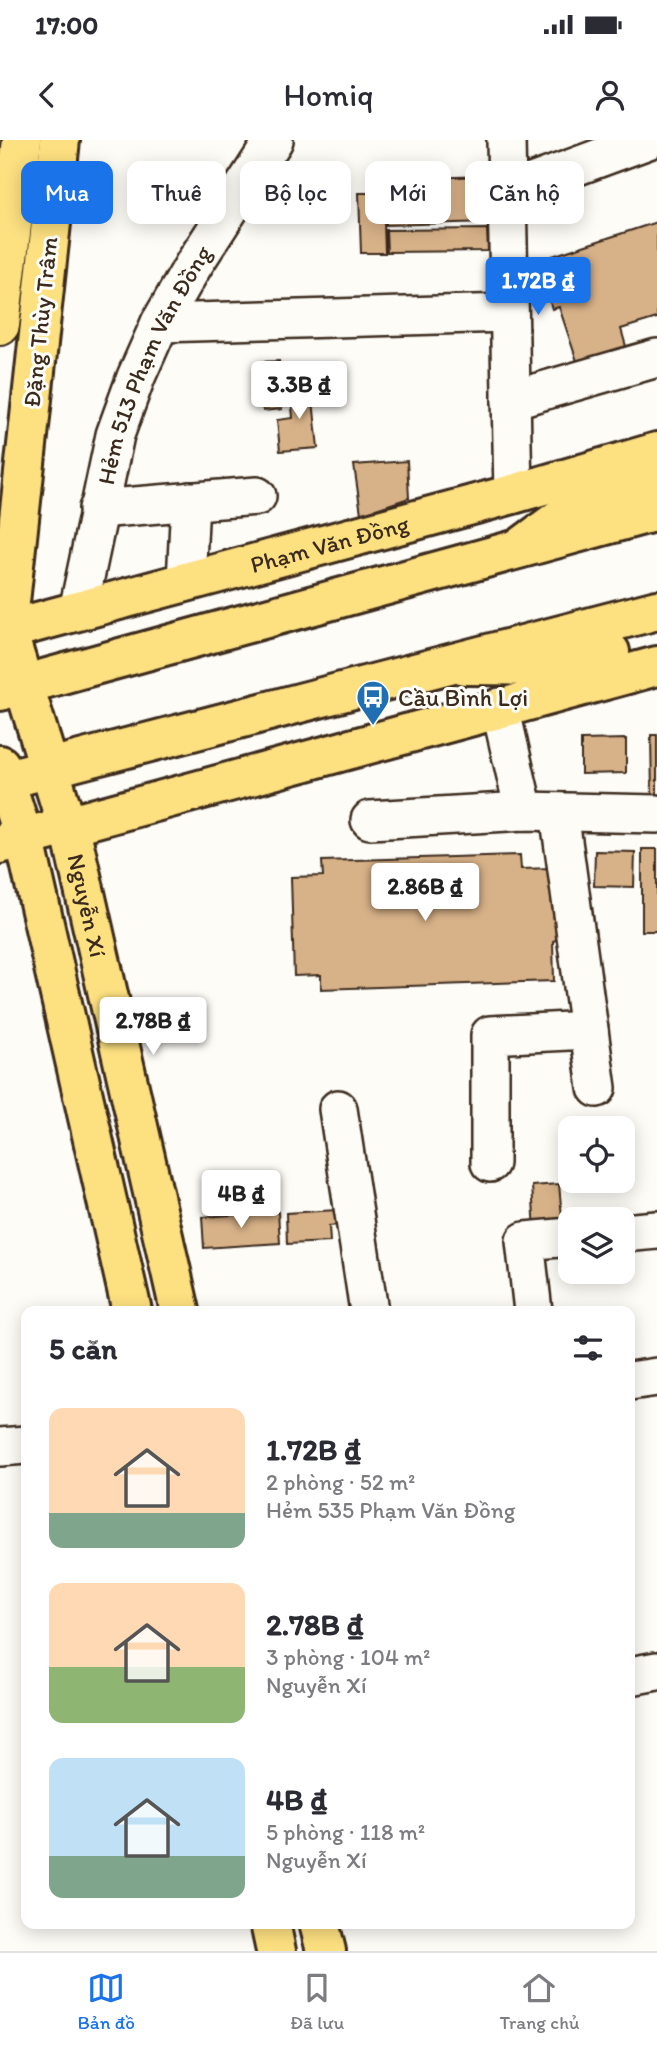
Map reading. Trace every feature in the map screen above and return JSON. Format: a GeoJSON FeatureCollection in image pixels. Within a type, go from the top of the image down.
{"type":"FeatureCollection","features":[{"type":"Feature","properties":{"kind":"main road","name":"Đặng Thùy Trâm"},"geometry":{"type":"LineString","coordinates":[[0,325],[22,140]]}},
{"type":"Feature","properties":{"kind":"main road","name":"Đặng Thùy Trâm"},"geometry":{"type":"LineString","coordinates":[[3,631],[60,140]]}},
{"type":"Feature","properties":{"kind":"main road","name":"Phạm Văn Đồng"},"geometry":{"type":"LineString","coordinates":[[3,631],[513,494],[657,452]]}},
{"type":"Feature","properties":{"kind":"main road"},"geometry":{"type":"LineString","coordinates":[[520,548],[562,517],[657,487]]}},
{"type":"Feature","properties":{"kind":"main road"},"geometry":{"type":"LineString","coordinates":[[513,494],[520,548]]}},
{"type":"Feature","properties":{"kind":"main road"},"geometry":{"type":"LineString","coordinates":[[12,688],[657,511]]}},
{"type":"Feature","properties":{"kind":"main road"},"geometry":{"type":"LineString","coordinates":[[1,775],[49,767],[657,610]]}},
{"type":"Feature","properties":{"kind":"main road","name":"Nguyễn Xí"},"geometry":{"type":"LineString","coordinates":[[3,631],[12,688],[49,767],[72,836],[179,1306]]}},
{"type":"Feature","properties":{"kind":"main road"},"geometry":{"type":"LineString","coordinates":[[442,665],[551,666],[657,640]]}},
{"type":"Feature","properties":{"kind":"main road"},"geometry":{"type":"LineString","coordinates":[[11,841],[657,666]]}},
{"type":"Feature","properties":{"kind":"main road","name":"Nguyễn Xí"},"geometry":{"type":"LineString","coordinates":[[1,775],[11,841],[27,849],[131,1306]]}},
{"type":"Feature","properties":{"kind":"main road"},"geometry":{"type":"LineString","coordinates":[[271,1929],[276,1951]]}},
{"type":"Feature","properties":{"kind":"main road"},"geometry":{"type":"LineString","coordinates":[[321,1929],[326,1951]]}},
{"type":"Feature","properties":{"kind":"street","name":"Hẻm 513 Phạm Văn Đồng"},"geometry":{"type":"LineString","coordinates":[[78,611],[115,435],[160,323],[194,264],[274,140]]}},
{"type":"Feature","properties":{"kind":"street"},"geometry":{"type":"LineString","coordinates":[[506,140],[506,161]]}},
{"type":"Feature","properties":{"kind":"street"},"geometry":{"type":"LineString","coordinates":[[584,164],[648,140]]}},
{"type":"Feature","properties":{"kind":"street"},"geometry":{"type":"LineString","coordinates":[[508,224],[513,494]]}},
{"type":"Feature","properties":{"kind":"street"},"geometry":{"type":"LineString","coordinates":[[160,323],[509,313]]}},
{"type":"Feature","properties":{"kind":"street"},"geometry":{"type":"LineString","coordinates":[[511,400],[657,358]]}},
{"type":"Feature","properties":{"kind":"street"},"geometry":{"type":"LineString","coordinates":[[98,509],[257,496]]}},
{"type":"Feature","properties":{"kind":"street"},"geometry":{"type":"LineString","coordinates":[[186,582],[190,501]]}},
{"type":"Feature","properties":{"kind":"street"},"geometry":{"type":"LineString","coordinates":[[500,707],[541,811],[589,1030],[597,1088]]}},
{"type":"Feature","properties":{"kind":"street"},"geometry":{"type":"LineString","coordinates":[[370,820],[541,811],[657,814]]}},
{"type":"Feature","properties":{"kind":"street"},"geometry":{"type":"LineString","coordinates":[[490,1163],[490,1035],[589,1030]]}},
{"type":"Feature","properties":{"kind":"street"},"geometry":{"type":"LineString","coordinates":[[338,1109],[368,1306]]}},
{"type":"Feature","properties":{"kind":"street"},"geometry":{"type":"LineString","coordinates":[[635,1232],[657,1230]]}},
{"type":"Feature","properties":{"kind":"street"},"geometry":{"type":"LineString","coordinates":[[532,1306],[524,1241],[558,1238]]}},
{"type":"Feature","properties":{"kind":"street"},"geometry":{"type":"LineString","coordinates":[[635,1380],[657,1377]]}},
{"type":"Feature","properties":{"kind":"street"},"geometry":{"type":"LineString","coordinates":[[0,1447],[21,1445]]}},
{"type":"Feature","properties":{"kind":"street"},"geometry":{"type":"LineString","coordinates":[[635,1675],[657,1671]]}},
{"type":"Feature","properties":{"kind":"building"},"geometry":{"type":"Polygon","coordinates":[[[451,177],[465,177],[465,223],[451,223],[451,177]]]}},
{"type":"Feature","properties":{"kind":"building"},"geometry":{"type":"Polygon","coordinates":[[[359,193],[365,193],[365,224],[384,224],[385,253],[361,253],[359,193]]]}},
{"type":"Feature","properties":{"kind":"building"},"geometry":{"type":"Polygon","coordinates":[[[657,222],[657,318],[621,329],[630,360],[600,370],[594,356],[577,361],[559,307],[552,309],[537,261],[657,222]]]}},
{"type":"Feature","properties":{"kind":"building"},"geometry":{"type":"Polygon","coordinates":[[[487,229],[488,251],[387,252],[386,230],[487,229]]]}},
{"type":"Feature","properties":{"kind":"building"},"geometry":{"type":"Polygon","coordinates":[[[279,361],[282,409],[263,411],[259,362],[279,361]]]}},
{"type":"Feature","properties":{"kind":"building"},"geometry":{"type":"Polygon","coordinates":[[[311,381],[318,448],[280,451],[277,420],[293,418],[290,383],[311,381]]]}},
{"type":"Feature","properties":{"kind":"building"},"geometry":{"type":"Polygon","coordinates":[[[407,461],[409,498],[361,514],[354,465],[407,461]]]}},
{"type":"Feature","properties":{"kind":"building"},"geometry":{"type":"Polygon","coordinates":[[[651,735],[657,735],[657,797],[652,797],[651,735]]]}},
{"type":"Feature","properties":{"kind":"building"},"geometry":{"type":"Polygon","coordinates":[[[626,739],[626,773],[581,774],[581,740],[626,739]]]}},
{"type":"Feature","properties":{"kind":"building"},"geometry":{"type":"Polygon","coordinates":[[[642,849],[657,849],[657,931],[642,931],[642,849]]]}},
{"type":"Feature","properties":{"kind":"building"},"geometry":{"type":"Polygon","coordinates":[[[595,851],[635,852],[634,887],[594,886],[595,851]]]}},
{"type":"Feature","properties":{"kind":"building"},"geometry":{"type":"Polygon","coordinates":[[[520,855],[521,869],[553,868],[556,940],[553,941],[554,981],[321,989],[321,975],[294,976],[291,877],[323,876],[322,861],[520,855]]]}},
{"type":"Feature","properties":{"kind":"building"},"geometry":{"type":"Polygon","coordinates":[[[558,1184],[561,1207],[558,1207],[558,1228],[535,1230],[532,1186],[558,1184]]]}},
{"type":"Feature","properties":{"kind":"building"},"geometry":{"type":"Polygon","coordinates":[[[337,1210],[338,1225],[329,1226],[330,1242],[287,1244],[286,1213],[337,1210]]]}},
{"type":"Feature","properties":{"kind":"building"},"geometry":{"type":"Polygon","coordinates":[[[278,1212],[280,1243],[204,1248],[202,1217],[278,1212]]]}},
{"type":"Feature","properties":{"kind":"place","name":"Cầu Bình Lợi"},"geometry":{"type":"Point","coordinates":[373,727]}}]}
